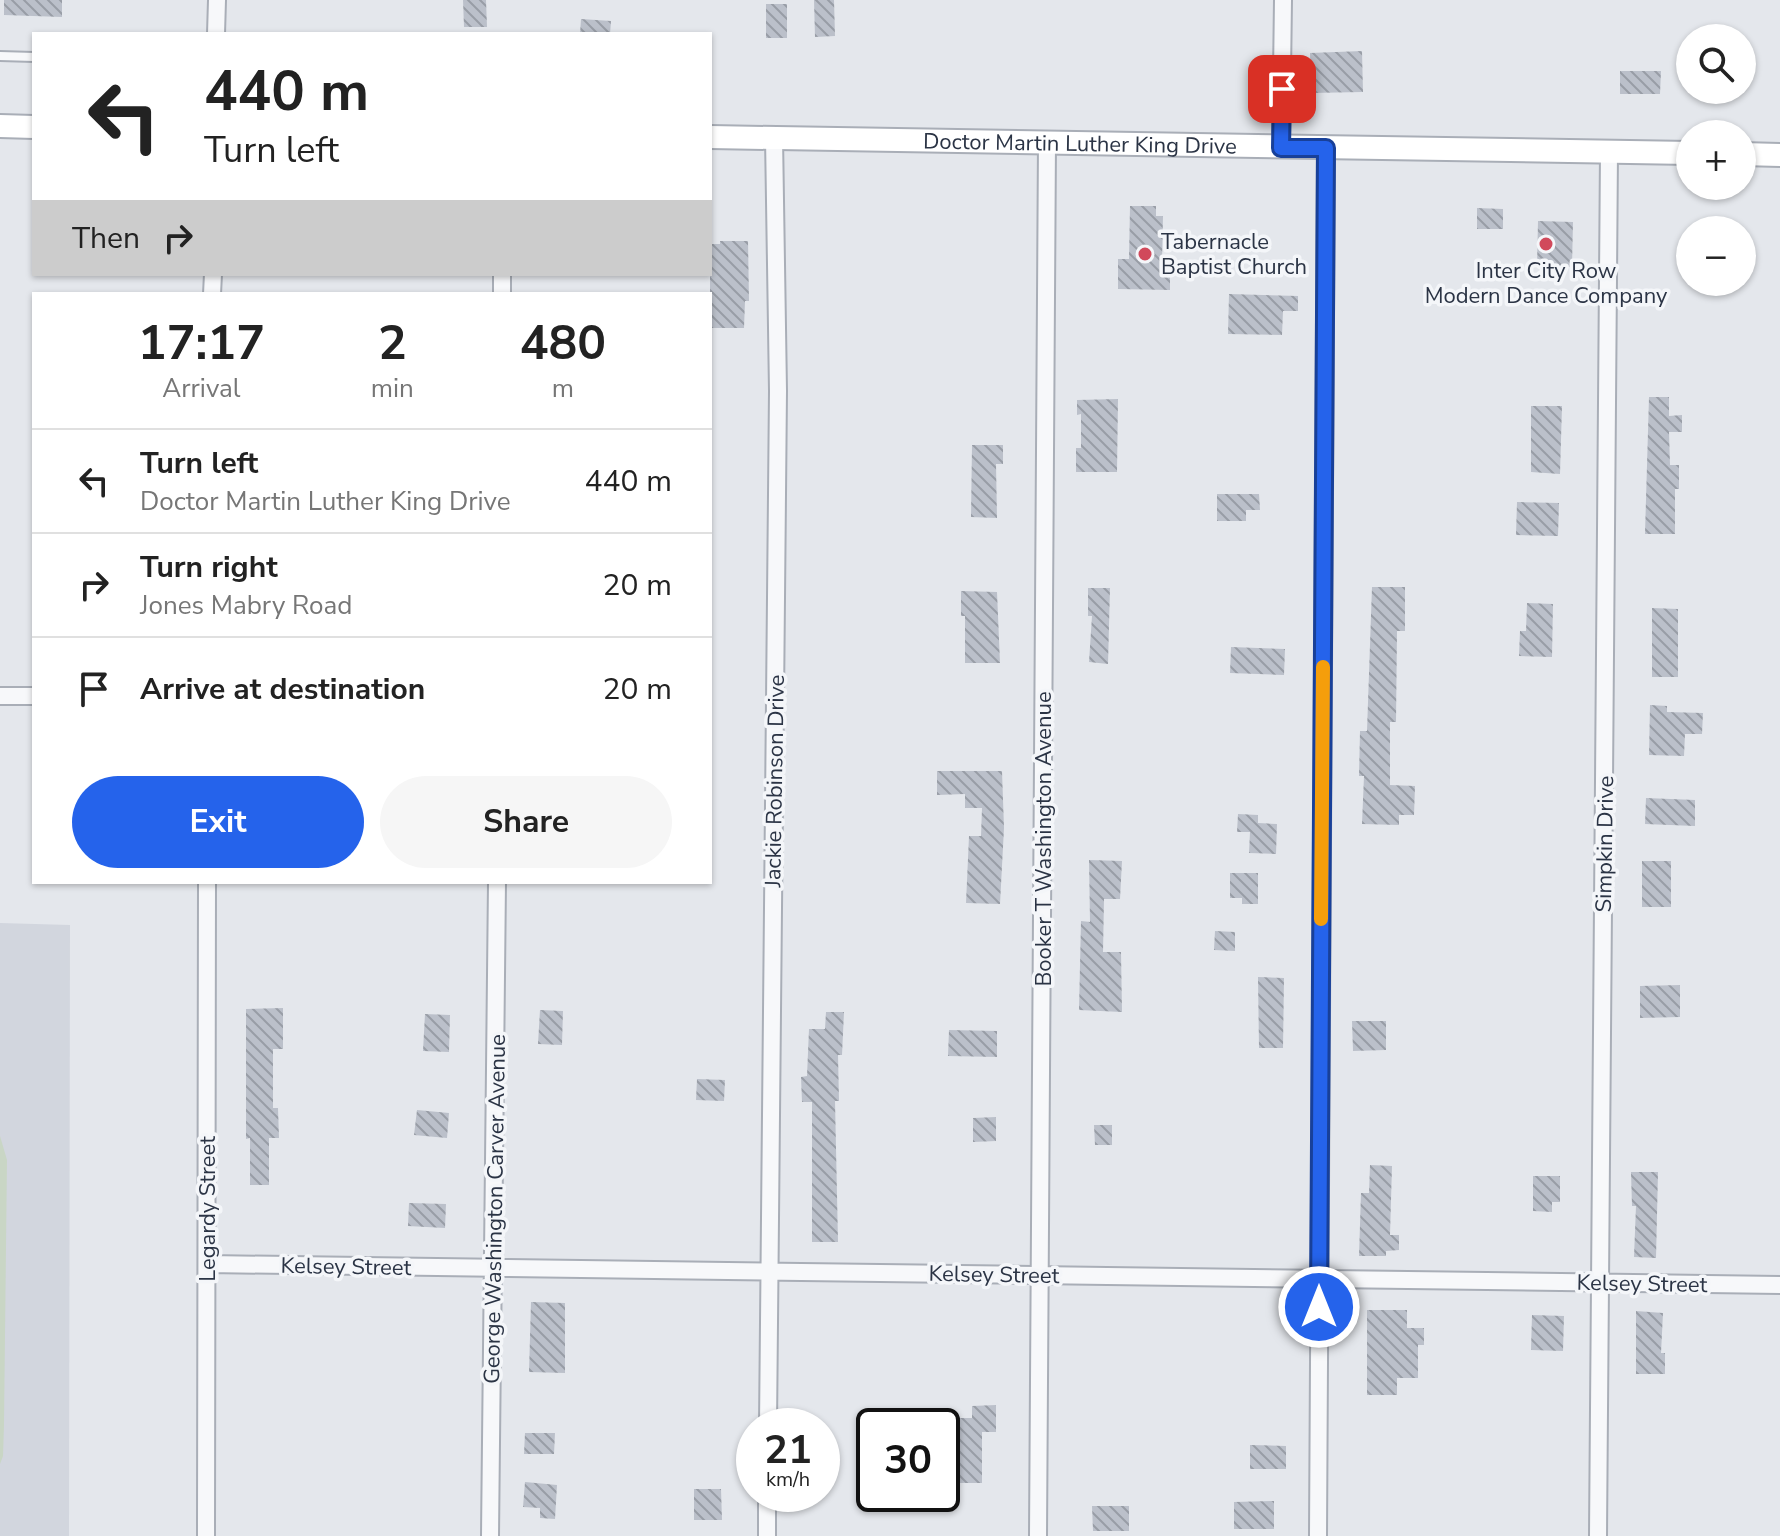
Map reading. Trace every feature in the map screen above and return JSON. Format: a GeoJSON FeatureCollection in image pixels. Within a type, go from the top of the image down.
{"type":"FeatureCollection","features":[{"type":"Feature","properties":{"kind":"main road"},"geometry":{"type":"LineString","coordinates":[[0,126],[32,127]]}},
{"type":"Feature","properties":{"kind":"main road","name":"Doctor Martin Luther King Drive"},"geometry":{"type":"LineString","coordinates":[[712,137],[1676,153]]}},
{"type":"Feature","properties":{"kind":"main road"},"geometry":{"type":"LineString","coordinates":[[1756,154],[1780,155]]}},
{"type":"Feature","properties":{"kind":"street"},"geometry":{"type":"LineString","coordinates":[[216,32],[217,0]]}},
{"type":"Feature","properties":{"kind":"street"},"geometry":{"type":"LineString","coordinates":[[1281,148],[1283,0]]}},
{"type":"Feature","properties":{"kind":"street","name":"Jackie Robinson Drive"},"geometry":{"type":"LineString","coordinates":[[768,1408],[778,391],[774,137]]}},
{"type":"Feature","properties":{"kind":"street","name":"Booker T Washington Avenue"},"geometry":{"type":"LineString","coordinates":[[1038,1536],[1047,142]]}},
{"type":"Feature","properties":{"kind":"street"},"geometry":{"type":"LineString","coordinates":[[1318,1536],[1326,148]]}},
{"type":"Feature","properties":{"kind":"street","name":"Simpkin Drive"},"geometry":{"type":"LineString","coordinates":[[1598,1536],[1609,152]]}},
{"type":"Feature","properties":{"kind":"street"},"geometry":{"type":"LineString","coordinates":[[0,696],[32,696]]}},
{"type":"Feature","properties":{"kind":"street","name":"Legardy Street"},"geometry":{"type":"LineString","coordinates":[[206,1536],[207,884]]}},
{"type":"Feature","properties":{"kind":"street","name":"George Washington Carver Avenue"},"geometry":{"type":"LineString","coordinates":[[490,1536],[497,884]]}},
{"type":"Feature","properties":{"kind":"street","name":"Kelsey Street"},"geometry":{"type":"LineString","coordinates":[[208,1264],[1780,1285]]}},
{"type":"Feature","properties":{"kind":"street"},"geometry":{"type":"LineString","coordinates":[[767,1512],[767,1536]]}},
{"type":"Feature","properties":{"kind":"lane"},"geometry":{"type":"LineString","coordinates":[[0,56],[32,57]]}},
{"type":"Feature","properties":{"kind":"shaded area"},"geometry":{"type":"Polygon","coordinates":[[[0,923],[70,925],[69,1536],[0,1536],[0,923]]]}},
{"type":"Feature","properties":{"kind":"green space"},"geometry":{"type":"Polygon","coordinates":[[[0,1136],[7,1160],[4,1425],[0,1464],[0,1136]]]}},
{"type":"Feature","properties":{"kind":"building"},"geometry":{"type":"Polygon","coordinates":[[[4,0],[62,0],[62,17],[4,15],[4,0]]]}},
{"type":"Feature","properties":{"kind":"building"},"geometry":{"type":"Polygon","coordinates":[[[463,0],[486,0],[487,27],[464,27],[463,0]]]}},
{"type":"Feature","properties":{"kind":"building"},"geometry":{"type":"Polygon","coordinates":[[[814,0],[834,0],[835,36],[815,37],[814,0]]]}},
{"type":"Feature","properties":{"kind":"building"},"geometry":{"type":"Polygon","coordinates":[[[766,4],[787,4],[787,38],[766,38],[766,4]]]}},
{"type":"Feature","properties":{"kind":"building"},"geometry":{"type":"Polygon","coordinates":[[[581,19],[611,21],[610,32],[580,32],[581,19]]]}},
{"type":"Feature","properties":{"kind":"building"},"geometry":{"type":"Polygon","coordinates":[[[1362,51],[1363,92],[1311,93],[1310,53],[1362,51]]]}},
{"type":"Feature","properties":{"kind":"building"},"geometry":{"type":"Polygon","coordinates":[[[1620,71],[1661,71],[1660,94],[1620,94],[1620,71]]]}},
{"type":"Feature","properties":{"kind":"building"},"geometry":{"type":"Polygon","coordinates":[[[1130,206],[1156,206],[1156,216],[1163,216],[1162,261],[1170,261],[1170,290],[1118,289],[1118,259],[1129,259],[1130,206]]]}},
{"type":"Feature","properties":{"kind":"building"},"geometry":{"type":"Polygon","coordinates":[[[1477,208],[1503,209],[1503,229],[1477,229],[1477,208]]]}},
{"type":"Feature","properties":{"kind":"building"},"geometry":{"type":"Polygon","coordinates":[[[1538,221],[1573,222],[1572,267],[1537,266],[1538,221]]]}},
{"type":"Feature","properties":{"kind":"building"},"geometry":{"type":"Polygon","coordinates":[[[720,241],[748,241],[749,301],[745,301],[744,328],[712,328],[712,244],[720,244],[720,241]]]}},
{"type":"Feature","properties":{"kind":"building"},"geometry":{"type":"Polygon","coordinates":[[[1229,294],[1298,296],[1298,311],[1283,311],[1282,335],[1228,334],[1229,294]]]}},
{"type":"Feature","properties":{"kind":"building"},"geometry":{"type":"Polygon","coordinates":[[[1649,397],[1669,397],[1669,416],[1682,415],[1682,432],[1669,432],[1670,465],[1679,465],[1679,489],[1675,489],[1675,534],[1645,534],[1649,397]]]}},
{"type":"Feature","properties":{"kind":"building"},"geometry":{"type":"Polygon","coordinates":[[[1118,399],[1117,472],[1076,472],[1076,448],[1081,448],[1081,414],[1077,415],[1077,400],[1118,399]]]}},
{"type":"Feature","properties":{"kind":"building"},"geometry":{"type":"Polygon","coordinates":[[[1531,406],[1562,406],[1560,474],[1531,472],[1531,406]]]}},
{"type":"Feature","properties":{"kind":"building"},"geometry":{"type":"Polygon","coordinates":[[[972,445],[1003,445],[1003,464],[996,464],[997,518],[971,517],[972,445]]]}},
{"type":"Feature","properties":{"kind":"building"},"geometry":{"type":"Polygon","coordinates":[[[1217,494],[1259,494],[1260,510],[1246,510],[1246,521],[1217,521],[1217,494]]]}},
{"type":"Feature","properties":{"kind":"building"},"geometry":{"type":"Polygon","coordinates":[[[1517,502],[1559,503],[1558,536],[1516,535],[1517,502]]]}},
{"type":"Feature","properties":{"kind":"building"},"geometry":{"type":"Polygon","coordinates":[[[1372,587],[1405,587],[1405,631],[1397,631],[1396,722],[1390,722],[1390,785],[1415,786],[1414,815],[1399,815],[1399,825],[1362,824],[1364,776],[1359,776],[1360,731],[1367,731],[1372,587]]]}},
{"type":"Feature","properties":{"kind":"building"},"geometry":{"type":"Polygon","coordinates":[[[1088,588],[1110,588],[1108,664],[1089,662],[1092,616],[1088,616],[1088,588]]]}},
{"type":"Feature","properties":{"kind":"building"},"geometry":{"type":"Polygon","coordinates":[[[961,591],[997,592],[1000,663],[965,663],[965,616],[961,616],[961,591]]]}},
{"type":"Feature","properties":{"kind":"building"},"geometry":{"type":"Polygon","coordinates":[[[1527,603],[1553,604],[1552,657],[1519,656],[1520,631],[1526,631],[1527,603]]]}},
{"type":"Feature","properties":{"kind":"building"},"geometry":{"type":"Polygon","coordinates":[[[1652,608],[1678,609],[1678,677],[1652,677],[1652,608]]]}},
{"type":"Feature","properties":{"kind":"building"},"geometry":{"type":"Polygon","coordinates":[[[1231,647],[1285,649],[1284,675],[1230,673],[1231,647]]]}},
{"type":"Feature","properties":{"kind":"building"},"geometry":{"type":"Polygon","coordinates":[[[1650,705],[1667,706],[1667,712],[1703,713],[1702,734],[1685,734],[1684,756],[1649,755],[1650,705]]]}},
{"type":"Feature","properties":{"kind":"building"},"geometry":{"type":"Polygon","coordinates":[[[937,771],[1002,771],[1004,828],[1000,904],[966,903],[969,836],[981,836],[982,808],[965,808],[965,794],[937,795],[937,771]]]}},
{"type":"Feature","properties":{"kind":"building"},"geometry":{"type":"Polygon","coordinates":[[[1646,798],[1695,800],[1695,826],[1645,824],[1646,798]]]}},
{"type":"Feature","properties":{"kind":"building"},"geometry":{"type":"Polygon","coordinates":[[[1238,814],[1258,815],[1258,823],[1277,824],[1276,854],[1249,853],[1250,832],[1237,832],[1238,814]]]}},
{"type":"Feature","properties":{"kind":"building"},"geometry":{"type":"Polygon","coordinates":[[[1089,860],[1122,861],[1120,899],[1104,899],[1103,952],[1121,952],[1122,1012],[1079,1010],[1081,921],[1090,922],[1089,860]]]}},
{"type":"Feature","properties":{"kind":"building"},"geometry":{"type":"Polygon","coordinates":[[[1642,861],[1671,861],[1671,907],[1642,907],[1642,861]]]}},
{"type":"Feature","properties":{"kind":"building"},"geometry":{"type":"Polygon","coordinates":[[[1230,873],[1258,873],[1258,904],[1242,904],[1242,898],[1230,898],[1230,873]]]}},
{"type":"Feature","properties":{"kind":"building"},"geometry":{"type":"Polygon","coordinates":[[[1215,931],[1235,932],[1235,951],[1214,950],[1215,931]]]}},
{"type":"Feature","properties":{"kind":"building"},"geometry":{"type":"Polygon","coordinates":[[[1258,977],[1284,978],[1283,1048],[1259,1048],[1258,977]]]}},
{"type":"Feature","properties":{"kind":"building"},"geometry":{"type":"Polygon","coordinates":[[[1680,985],[1680,1017],[1640,1018],[1640,986],[1680,985]]]}},
{"type":"Feature","properties":{"kind":"building"},"geometry":{"type":"Polygon","coordinates":[[[283,1008],[283,1049],[273,1049],[273,1108],[278,1108],[279,1138],[269,1138],[269,1185],[250,1185],[250,1138],[246,1139],[246,1009],[283,1008]]]}},
{"type":"Feature","properties":{"kind":"building"},"geometry":{"type":"Polygon","coordinates":[[[540,1010],[563,1011],[562,1045],[538,1044],[540,1010]]]}},
{"type":"Feature","properties":{"kind":"building"},"geometry":{"type":"Polygon","coordinates":[[[826,1012],[844,1012],[842,1055],[838,1055],[839,1101],[835,1101],[838,1242],[812,1242],[812,1102],[802,1102],[801,1077],[807,1076],[809,1029],[825,1029],[826,1012]]]}},
{"type":"Feature","properties":{"kind":"building"},"geometry":{"type":"Polygon","coordinates":[[[425,1014],[450,1015],[449,1052],[423,1051],[425,1014]]]}},
{"type":"Feature","properties":{"kind":"building"},"geometry":{"type":"Polygon","coordinates":[[[1352,1021],[1386,1021],[1386,1050],[1353,1051],[1352,1021]]]}},
{"type":"Feature","properties":{"kind":"building"},"geometry":{"type":"Polygon","coordinates":[[[949,1030],[997,1031],[997,1057],[948,1056],[949,1030]]]}},
{"type":"Feature","properties":{"kind":"building"},"geometry":{"type":"Polygon","coordinates":[[[697,1079],[725,1080],[724,1101],[696,1100],[697,1079]]]}},
{"type":"Feature","properties":{"kind":"building"},"geometry":{"type":"Polygon","coordinates":[[[417,1110],[449,1113],[447,1138],[414,1135],[417,1110]]]}},
{"type":"Feature","properties":{"kind":"building"},"geometry":{"type":"Polygon","coordinates":[[[996,1117],[996,1141],[973,1142],[973,1118],[996,1117]]]}},
{"type":"Feature","properties":{"kind":"building"},"geometry":{"type":"Polygon","coordinates":[[[1094,1125],[1112,1125],[1112,1145],[1095,1145],[1094,1125]]]}},
{"type":"Feature","properties":{"kind":"building"},"geometry":{"type":"Polygon","coordinates":[[[1370,1165],[1392,1166],[1390,1235],[1399,1235],[1399,1250],[1386,1251],[1386,1256],[1359,1256],[1361,1193],[1369,1193],[1370,1165]]]}},
{"type":"Feature","properties":{"kind":"building"},"geometry":{"type":"Polygon","coordinates":[[[1631,1172],[1658,1172],[1656,1258],[1634,1257],[1636,1206],[1632,1206],[1631,1172]]]}},
{"type":"Feature","properties":{"kind":"building"},"geometry":{"type":"Polygon","coordinates":[[[1533,1176],[1560,1176],[1560,1202],[1552,1202],[1552,1212],[1533,1211],[1533,1176]]]}},
{"type":"Feature","properties":{"kind":"building"},"geometry":{"type":"Polygon","coordinates":[[[409,1203],[446,1204],[445,1228],[408,1226],[409,1203]]]}},
{"type":"Feature","properties":{"kind":"building"},"geometry":{"type":"Polygon","coordinates":[[[531,1302],[565,1303],[565,1373],[529,1372],[531,1302]]]}},
{"type":"Feature","properties":{"kind":"building"},"geometry":{"type":"Polygon","coordinates":[[[1367,1310],[1407,1310],[1407,1328],[1424,1328],[1424,1345],[1418,1345],[1418,1378],[1397,1378],[1397,1395],[1367,1395],[1367,1310]]]}},
{"type":"Feature","properties":{"kind":"building"},"geometry":{"type":"Polygon","coordinates":[[[1636,1311],[1663,1313],[1661,1353],[1665,1353],[1665,1374],[1636,1374],[1636,1311]]]}},
{"type":"Feature","properties":{"kind":"building"},"geometry":{"type":"Polygon","coordinates":[[[1532,1315],[1564,1316],[1563,1351],[1531,1350],[1532,1315]]]}},
{"type":"Feature","properties":{"kind":"building"},"geometry":{"type":"Polygon","coordinates":[[[996,1405],[996,1432],[982,1432],[982,1483],[960,1483],[960,1418],[972,1418],[972,1406],[996,1405]]]}},
{"type":"Feature","properties":{"kind":"building"},"geometry":{"type":"Polygon","coordinates":[[[525,1433],[555,1433],[554,1454],[524,1454],[525,1433]]]}},
{"type":"Feature","properties":{"kind":"building"},"geometry":{"type":"Polygon","coordinates":[[[1250,1445],[1286,1446],[1286,1469],[1250,1469],[1250,1445]]]}},
{"type":"Feature","properties":{"kind":"building"},"geometry":{"type":"Polygon","coordinates":[[[525,1482],[557,1485],[555,1519],[540,1518],[540,1508],[523,1507],[525,1482]]]}},
{"type":"Feature","properties":{"kind":"building"},"geometry":{"type":"Polygon","coordinates":[[[694,1489],[721,1489],[722,1520],[694,1520],[694,1489]]]}},
{"type":"Feature","properties":{"kind":"building"},"geometry":{"type":"Polygon","coordinates":[[[1274,1501],[1274,1529],[1234,1529],[1234,1502],[1274,1501]]]}},
{"type":"Feature","properties":{"kind":"building"},"geometry":{"type":"Polygon","coordinates":[[[1092,1506],[1129,1506],[1129,1531],[1093,1531],[1092,1506]]]}},
{"type":"Feature","properties":{"kind":"slow traffic"},"geometry":{"type":"LineString","coordinates":[[1321,919],[1323,667]]}},
{"type":"Feature","properties":{"kind":"place","name":"Inter City Row Modern Dance Company"},"geometry":{"type":"Point","coordinates":[1546,244]}},
{"type":"Feature","properties":{"kind":"place","name":"Tabernacle Baptist Church"},"geometry":{"type":"Point","coordinates":[1145,254]}},
{"type":"Feature","properties":{"kind":"route"},"geometry":{"type":"LineString","coordinates":[[1282,89],[1281,148],[1326,148],[1319,1307]]}}]}
